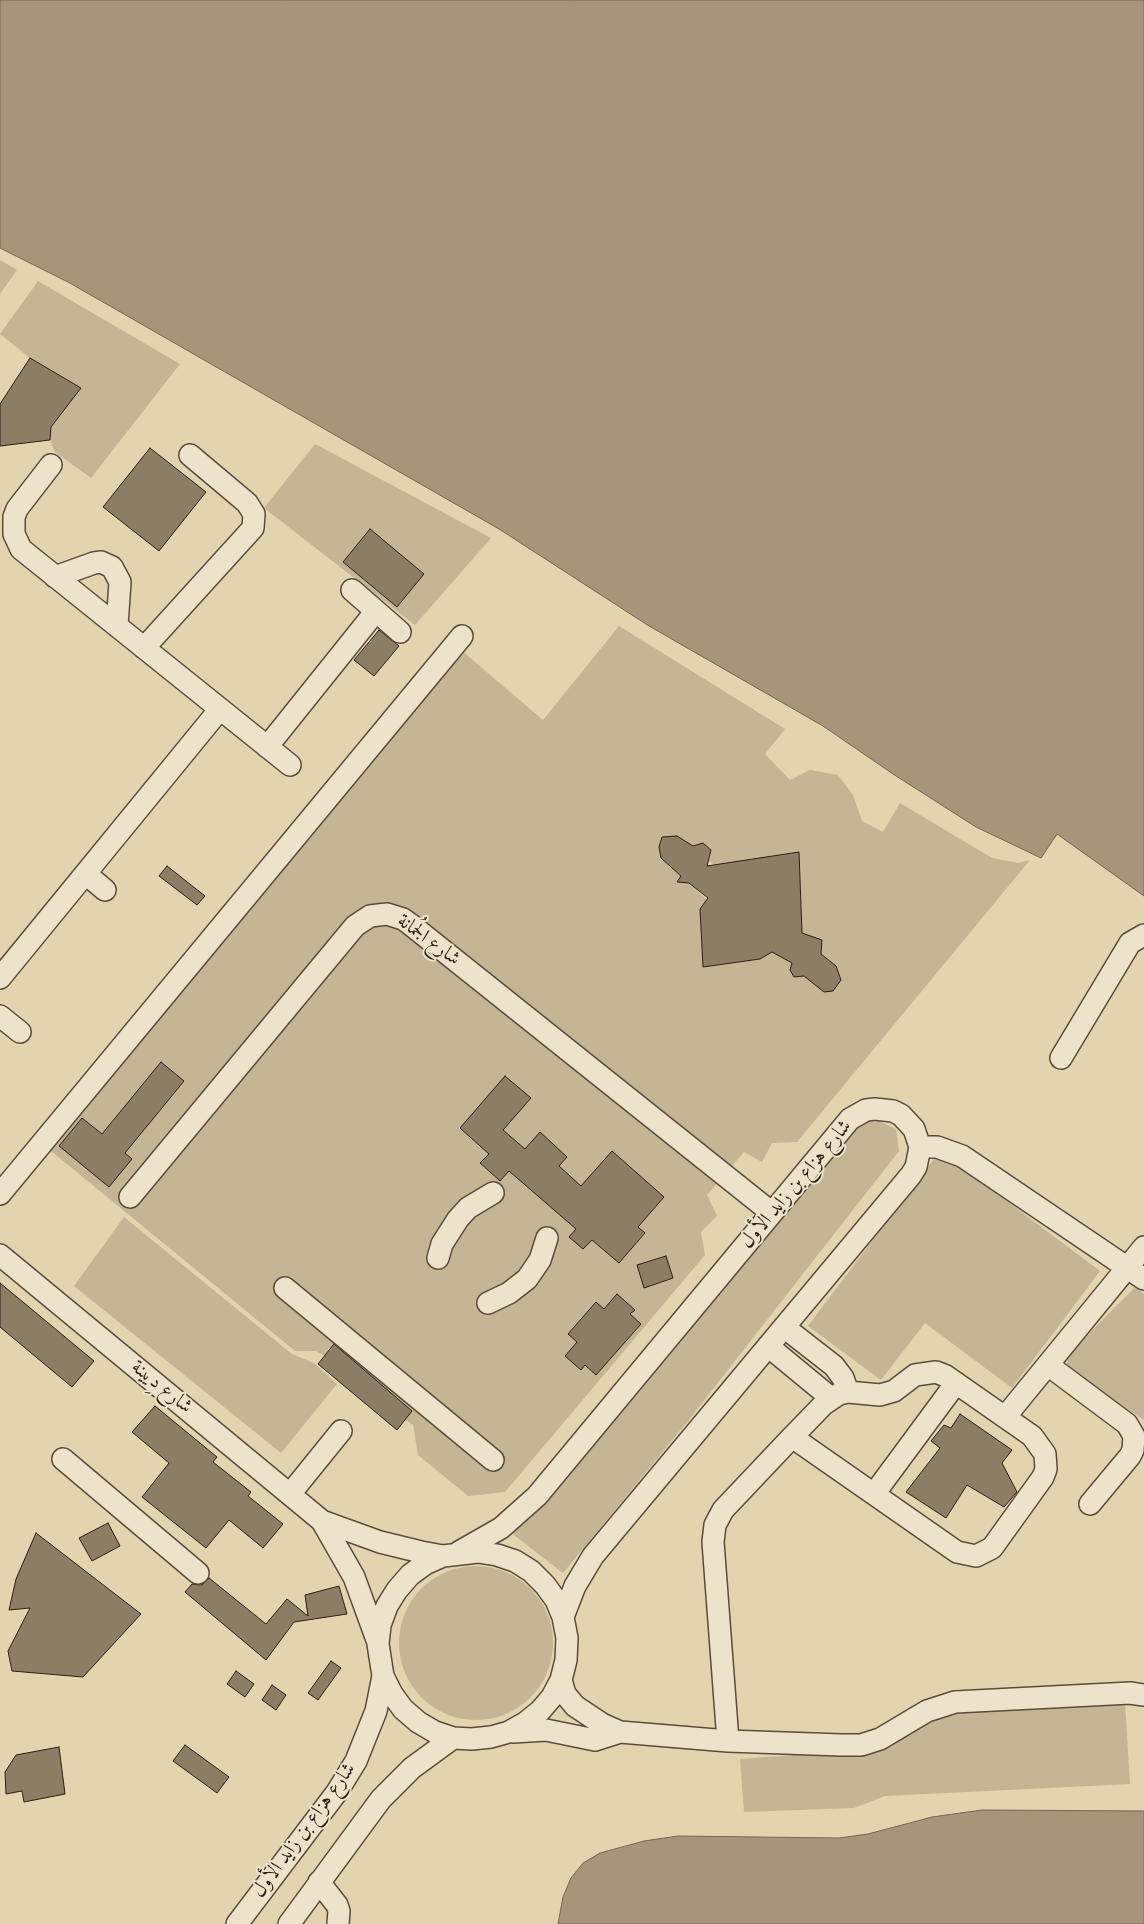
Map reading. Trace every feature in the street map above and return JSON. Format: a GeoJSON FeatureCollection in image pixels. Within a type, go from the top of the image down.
{"type":"FeatureCollection","features":[{"type":"Feature","properties":{"kind":"street"},"geometry":{"type":"LineString","coordinates":[[144,648],[252,528],[254,521],[251,508],[190,455]]}},
{"type":"Feature","properties":{"kind":"street"},"geometry":{"type":"LineString","coordinates":[[51,465],[17,509],[13,526],[14,534],[21,549],[290,765]]}},
{"type":"Feature","properties":{"kind":"street"},"geometry":{"type":"LineString","coordinates":[[55,577],[94,563],[100,562],[112,567],[120,582],[117,626]]}},
{"type":"Feature","properties":{"kind":"street"},"geometry":{"type":"LineString","coordinates":[[352,590],[400,632]]}},
{"type":"Feature","properties":{"kind":"street"},"geometry":{"type":"LineString","coordinates":[[267,747],[376,611]]}},
{"type":"Feature","properties":{"kind":"street"},"geometry":{"type":"LineString","coordinates":[[0,1194],[462,636]]}},
{"type":"Feature","properties":{"kind":"street"},"geometry":{"type":"LineString","coordinates":[[0,978],[220,709]]}},
{"type":"Feature","properties":{"kind":"street"},"geometry":{"type":"LineString","coordinates":[[86,874],[105,890]]}},
{"type":"Feature","properties":{"kind":"street","name":"شارع الجُمانة"},"geometry":{"type":"LineString","coordinates":[[130,1197],[355,926],[370,916],[386,914],[403,919],[410,924],[772,1213]]}},
{"type":"Feature","properties":{"kind":"street"},"geometry":{"type":"LineString","coordinates":[[1061,1058],[1130,943],[1144,935]]}},
{"type":"Feature","properties":{"kind":"street"},"geometry":{"type":"LineString","coordinates":[[0,1016],[20,1032]]}},
{"type":"Feature","properties":{"kind":"street","name":"شارع هزاع بن زايد الأول"},"geometry":{"type":"LineString","coordinates":[[378,1644],[380,1625],[387,1606],[396,1590],[426,1564],[451,1554],[501,1528],[536,1496],[850,1119],[866,1110],[884,1109],[901,1115],[914,1129],[920,1148]]}},
{"type":"Feature","properties":{"kind":"street"},"geometry":{"type":"LineString","coordinates":[[378,1644],[383,1676],[392,1694],[403,1709],[418,1722],[435,1732],[453,1738],[491,1738],[509,1732],[526,1723],[540,1711],[552,1697],[560,1680],[566,1660],[567,1638],[563,1618],[575,1586],[593,1556],[911,1175],[916,1167],[920,1148],[946,1149],[962,1156],[1136,1274]]}},
{"type":"Feature","properties":{"kind":"street"},"geometry":{"type":"LineString","coordinates":[[438,1258],[442,1244],[458,1219],[468,1208],[494,1193]]}},
{"type":"Feature","properties":{"kind":"street"},"geometry":{"type":"LineString","coordinates":[[488,1303],[509,1293],[527,1279],[540,1260],[547,1238]]}},
{"type":"Feature","properties":{"kind":"street"},"geometry":{"type":"LineString","coordinates":[[1005,1417],[1048,1365],[1136,1274],[1144,1247]]}},
{"type":"Feature","properties":{"kind":"street","name":"شارع دِيينة"},"geometry":{"type":"LineString","coordinates":[[0,1255],[322,1521],[354,1577],[378,1644]]}},
{"type":"Feature","properties":{"kind":"street"},"geometry":{"type":"LineString","coordinates":[[285,1288],[493,1460]]}},
{"type":"Feature","properties":{"kind":"street"},"geometry":{"type":"LineString","coordinates":[[728,1741],[714,1542],[715,1525],[723,1510],[792,1437],[839,1395],[843,1378],[834,1366],[784,1327]]}},
{"type":"Feature","properties":{"kind":"street"},"geometry":{"type":"LineString","coordinates":[[768,1346],[839,1395],[887,1393],[894,1391],[915,1375],[929,1372],[946,1376],[1038,1441],[1045,1454],[1046,1469],[1044,1477],[992,1548],[982,1555],[970,1556],[957,1552],[792,1437]]}},
{"type":"Feature","properties":{"kind":"street"},"geometry":{"type":"LineString","coordinates":[[1048,1365],[1127,1424],[1134,1436],[1133,1450],[1130,1456],[1090,1504]]}},
{"type":"Feature","properties":{"kind":"street"},"geometry":{"type":"LineString","coordinates":[[874,1494],[956,1383]]}},
{"type":"Feature","properties":{"kind":"street"},"geometry":{"type":"LineString","coordinates":[[290,1494],[341,1431]]}},
{"type":"Feature","properties":{"kind":"street"},"geometry":{"type":"LineString","coordinates":[[63,1459],[198,1574]]}},
{"type":"Feature","properties":{"kind":"street","name":"شارع دِيينة"},"geometry":{"type":"LineString","coordinates":[[322,1521],[380,1542],[451,1554],[478,1552],[497,1554],[515,1561],[545,1584],[556,1600],[563,1618]]}},
{"type":"Feature","properties":{"kind":"street","name":"شارع هزاع بن زايد الأول"},"geometry":{"type":"LineString","coordinates":[[237,1924],[337,1792],[356,1761],[376,1711],[383,1676]]}},
{"type":"Feature","properties":{"kind":"street"},"geometry":{"type":"LineString","coordinates":[[560,1680],[570,1701],[585,1714],[620,1732],[728,1741],[861,1744],[880,1739],[926,1712],[955,1702],[1130,1693],[1144,1694]]}},
{"type":"Feature","properties":{"kind":"street"},"geometry":{"type":"LineString","coordinates":[[576,1736],[585,1714]]}},
{"type":"Feature","properties":{"kind":"street"},"geometry":{"type":"LineString","coordinates":[[509,1732],[540,1730],[595,1740],[608,1738],[620,1732]]}},
{"type":"Feature","properties":{"kind":"street","name":"شارع هزاع بن زايد الأول"},"geometry":{"type":"LineString","coordinates":[[289,1924],[377,1805],[396,1783],[429,1754],[453,1738]]}},
{"type":"Feature","properties":{"kind":"street"},"geometry":{"type":"LineString","coordinates":[[319,1882],[337,1905],[339,1911],[338,1924]]}},
{"type":"Feature","properties":{"kind":"shaded area"},"geometry":{"type":"Polygon","coordinates":[[[0,0],[1144,0],[1144,896],[1057,834],[1041,858],[976,827],[823,726],[649,626],[499,529],[68,282],[0,248],[0,0]]]}},
{"type":"Feature","properties":{"kind":"shaded area"},"geometry":{"type":"Polygon","coordinates":[[[0,260],[17,270],[0,294],[0,260]]]}},
{"type":"Feature","properties":{"kind":"shaded area"},"geometry":{"type":"Polygon","coordinates":[[[38,281],[180,364],[91,478],[55,452],[50,440],[51,427],[81,388],[30,358],[0,334],[38,281]]]}},
{"type":"Feature","properties":{"kind":"shaded area"},"geometry":{"type":"Polygon","coordinates":[[[315,444],[491,538],[415,625],[264,508],[315,444]],[[370,530],[343,562],[397,607],[424,574],[370,530]]]}},
{"type":"Feature","properties":{"kind":"shaded area"},"geometry":{"type":"Polygon","coordinates":[[[619,626],[785,729],[765,754],[790,780],[810,770],[838,775],[853,795],[862,821],[883,832],[900,803],[992,858],[1018,863],[1030,860],[797,1142],[772,1143],[762,1162],[744,1152],[707,1195],[717,1216],[701,1232],[705,1255],[505,1492],[468,1496],[418,1455],[413,1425],[405,1420],[412,1411],[334,1344],[325,1356],[316,1351],[295,1351],[51,1151],[174,994],[461,650],[543,720],[619,626]],[[677,836],[662,837],[659,847],[661,858],[681,876],[678,882],[689,883],[707,900],[700,909],[704,967],[760,959],[772,952],[792,963],[790,970],[794,977],[804,976],[833,991],[841,980],[836,966],[802,938],[799,853],[714,865],[708,860],[711,850],[703,843],[693,846],[677,836]],[[161,1062],[112,1122],[136,1140],[184,1081],[161,1062]],[[506,1076],[460,1128],[489,1154],[480,1164],[499,1181],[509,1171],[576,1229],[569,1237],[583,1249],[592,1240],[619,1263],[645,1234],[638,1227],[664,1197],[612,1151],[593,1172],[586,1190],[559,1166],[567,1157],[540,1133],[525,1149],[503,1130],[531,1098],[506,1076]],[[82,1118],[59,1146],[109,1187],[132,1158],[82,1118]],[[666,1256],[637,1265],[644,1287],[673,1278],[666,1256]],[[617,1295],[604,1309],[596,1302],[568,1334],[577,1342],[565,1356],[585,1365],[596,1374],[641,1324],[630,1314],[634,1309],[617,1295]]]}},
{"type":"Feature","properties":{"kind":"shaded area"},"geometry":{"type":"Polygon","coordinates":[[[873,1118],[896,1129],[899,1151],[688,1421],[563,1573],[510,1532],[848,1129],[873,1118]]]}},
{"type":"Feature","properties":{"kind":"shaded area"},"geometry":{"type":"Polygon","coordinates":[[[940,1151],[1100,1271],[1012,1388],[925,1323],[881,1380],[808,1326],[940,1151]]]}},
{"type":"Feature","properties":{"kind":"shaded area"},"geometry":{"type":"Polygon","coordinates":[[[124,1217],[292,1354],[314,1363],[337,1384],[281,1453],[74,1286],[124,1217]]]}},
{"type":"Feature","properties":{"kind":"shaded area"},"geometry":{"type":"Polygon","coordinates":[[[1135,1287],[1144,1294],[1144,1420],[1066,1370],[1068,1355],[1135,1287]]]}},
{"type":"Feature","properties":{"kind":"shaded area"},"geometry":{"type":"Polygon","coordinates":[[[476,1566],[505,1572],[519,1579],[530,1589],[540,1600],[547,1614],[553,1643],[547,1672],[540,1686],[530,1697],[519,1707],[505,1714],[476,1720],[447,1714],[433,1707],[422,1697],[412,1686],[405,1672],[399,1643],[405,1614],[412,1600],[422,1589],[433,1579],[447,1572],[476,1566]]]}},
{"type":"Feature","properties":{"kind":"shaded area"},"geometry":{"type":"Polygon","coordinates":[[[1125,1703],[1130,1784],[885,1796],[854,1808],[744,1812],[740,1759],[877,1749],[936,1715],[1125,1703]]]}},
{"type":"Feature","properties":{"kind":"shaded area"},"geometry":{"type":"Polygon","coordinates":[[[982,1810],[1144,1811],[1144,1924],[558,1924],[563,1897],[571,1878],[583,1863],[600,1853],[644,1841],[678,1836],[839,1838],[868,1834],[932,1817],[982,1810]]]}},
{"type":"Feature","properties":{"kind":"building"},"geometry":{"type":"Polygon","coordinates":[[[30,358],[81,388],[51,427],[50,440],[0,446],[0,404],[30,358]]]}},
{"type":"Feature","properties":{"kind":"building"},"geometry":{"type":"Polygon","coordinates":[[[150,448],[206,492],[159,551],[103,507],[150,448]]]}},
{"type":"Feature","properties":{"kind":"building"},"geometry":{"type":"Polygon","coordinates":[[[370,529],[424,574],[397,607],[343,562],[370,529]]]}},
{"type":"Feature","properties":{"kind":"building"},"geometry":{"type":"Polygon","coordinates":[[[379,630],[399,646],[374,676],[354,660],[379,630]]]}},
{"type":"Feature","properties":{"kind":"building"},"geometry":{"type":"Polygon","coordinates":[[[677,836],[693,846],[703,843],[711,850],[707,866],[799,852],[802,933],[822,940],[821,954],[836,966],[841,980],[833,991],[824,992],[804,976],[794,977],[790,970],[792,963],[772,952],[760,959],[703,967],[700,909],[708,898],[689,883],[677,882],[681,876],[661,858],[659,847],[662,837],[677,836]]]}},
{"type":"Feature","properties":{"kind":"building"},"geometry":{"type":"Polygon","coordinates":[[[167,866],[205,896],[197,905],[159,876],[167,866]]]}},
{"type":"Feature","properties":{"kind":"building"},"geometry":{"type":"Polygon","coordinates":[[[161,1062],[184,1081],[125,1153],[132,1159],[109,1187],[59,1146],[82,1118],[102,1134],[161,1062]]]}},
{"type":"Feature","properties":{"kind":"building"},"geometry":{"type":"Polygon","coordinates":[[[505,1076],[531,1098],[503,1130],[525,1149],[540,1132],[567,1157],[559,1166],[581,1186],[612,1151],[664,1197],[638,1227],[645,1233],[619,1263],[592,1240],[583,1249],[569,1237],[576,1229],[509,1171],[500,1181],[480,1163],[489,1154],[460,1128],[505,1076]]]}},
{"type":"Feature","properties":{"kind":"building"},"geometry":{"type":"Polygon","coordinates":[[[666,1256],[673,1278],[644,1288],[637,1265],[666,1256]]]}},
{"type":"Feature","properties":{"kind":"building"},"geometry":{"type":"Polygon","coordinates":[[[0,1283],[94,1361],[72,1387],[0,1327],[0,1283]]]}},
{"type":"Feature","properties":{"kind":"building"},"geometry":{"type":"Polygon","coordinates":[[[617,1294],[635,1310],[630,1314],[641,1324],[596,1375],[585,1365],[581,1370],[565,1356],[577,1342],[568,1334],[596,1302],[604,1309],[617,1294]]]}},
{"type":"Feature","properties":{"kind":"building"},"geometry":{"type":"Polygon","coordinates":[[[334,1344],[412,1411],[397,1430],[318,1364],[334,1344]]]}},
{"type":"Feature","properties":{"kind":"building"},"geometry":{"type":"Polygon","coordinates":[[[155,1406],[217,1457],[213,1462],[251,1492],[248,1496],[283,1524],[263,1548],[229,1520],[206,1548],[142,1497],[169,1463],[132,1432],[155,1406]]]}},
{"type":"Feature","properties":{"kind":"building"},"geometry":{"type":"Polygon","coordinates":[[[960,1414],[1012,1450],[1002,1463],[1017,1492],[1004,1507],[967,1485],[946,1518],[906,1492],[940,1448],[931,1441],[944,1425],[951,1428],[960,1414]]]}},
{"type":"Feature","properties":{"kind":"building"},"geometry":{"type":"Polygon","coordinates":[[[108,1523],[120,1546],[92,1561],[79,1538],[108,1523]]]}},
{"type":"Feature","properties":{"kind":"building"},"geometry":{"type":"Polygon","coordinates":[[[36,1533],[141,1614],[83,1677],[12,1671],[8,1651],[30,1608],[9,1610],[16,1579],[36,1533]]]}},
{"type":"Feature","properties":{"kind":"building"},"geometry":{"type":"Polygon","coordinates":[[[209,1578],[266,1624],[287,1599],[308,1616],[305,1595],[339,1586],[347,1614],[294,1622],[266,1660],[185,1592],[192,1584],[202,1585],[209,1578]]]}},
{"type":"Feature","properties":{"kind":"building"},"geometry":{"type":"Polygon","coordinates":[[[331,1661],[341,1668],[318,1700],[308,1693],[331,1661]]]}},
{"type":"Feature","properties":{"kind":"building"},"geometry":{"type":"Polygon","coordinates":[[[236,1671],[254,1684],[245,1697],[227,1684],[236,1671]]]}},
{"type":"Feature","properties":{"kind":"building"},"geometry":{"type":"Polygon","coordinates":[[[272,1685],[286,1695],[276,1710],[262,1700],[272,1685]]]}},
{"type":"Feature","properties":{"kind":"building"},"geometry":{"type":"Polygon","coordinates":[[[185,1745],[229,1777],[217,1793],[173,1761],[185,1745]]]}},
{"type":"Feature","properties":{"kind":"building"},"geometry":{"type":"Polygon","coordinates":[[[59,1747],[65,1794],[24,1802],[22,1791],[6,1794],[5,1772],[16,1755],[59,1747]]]}}]}
